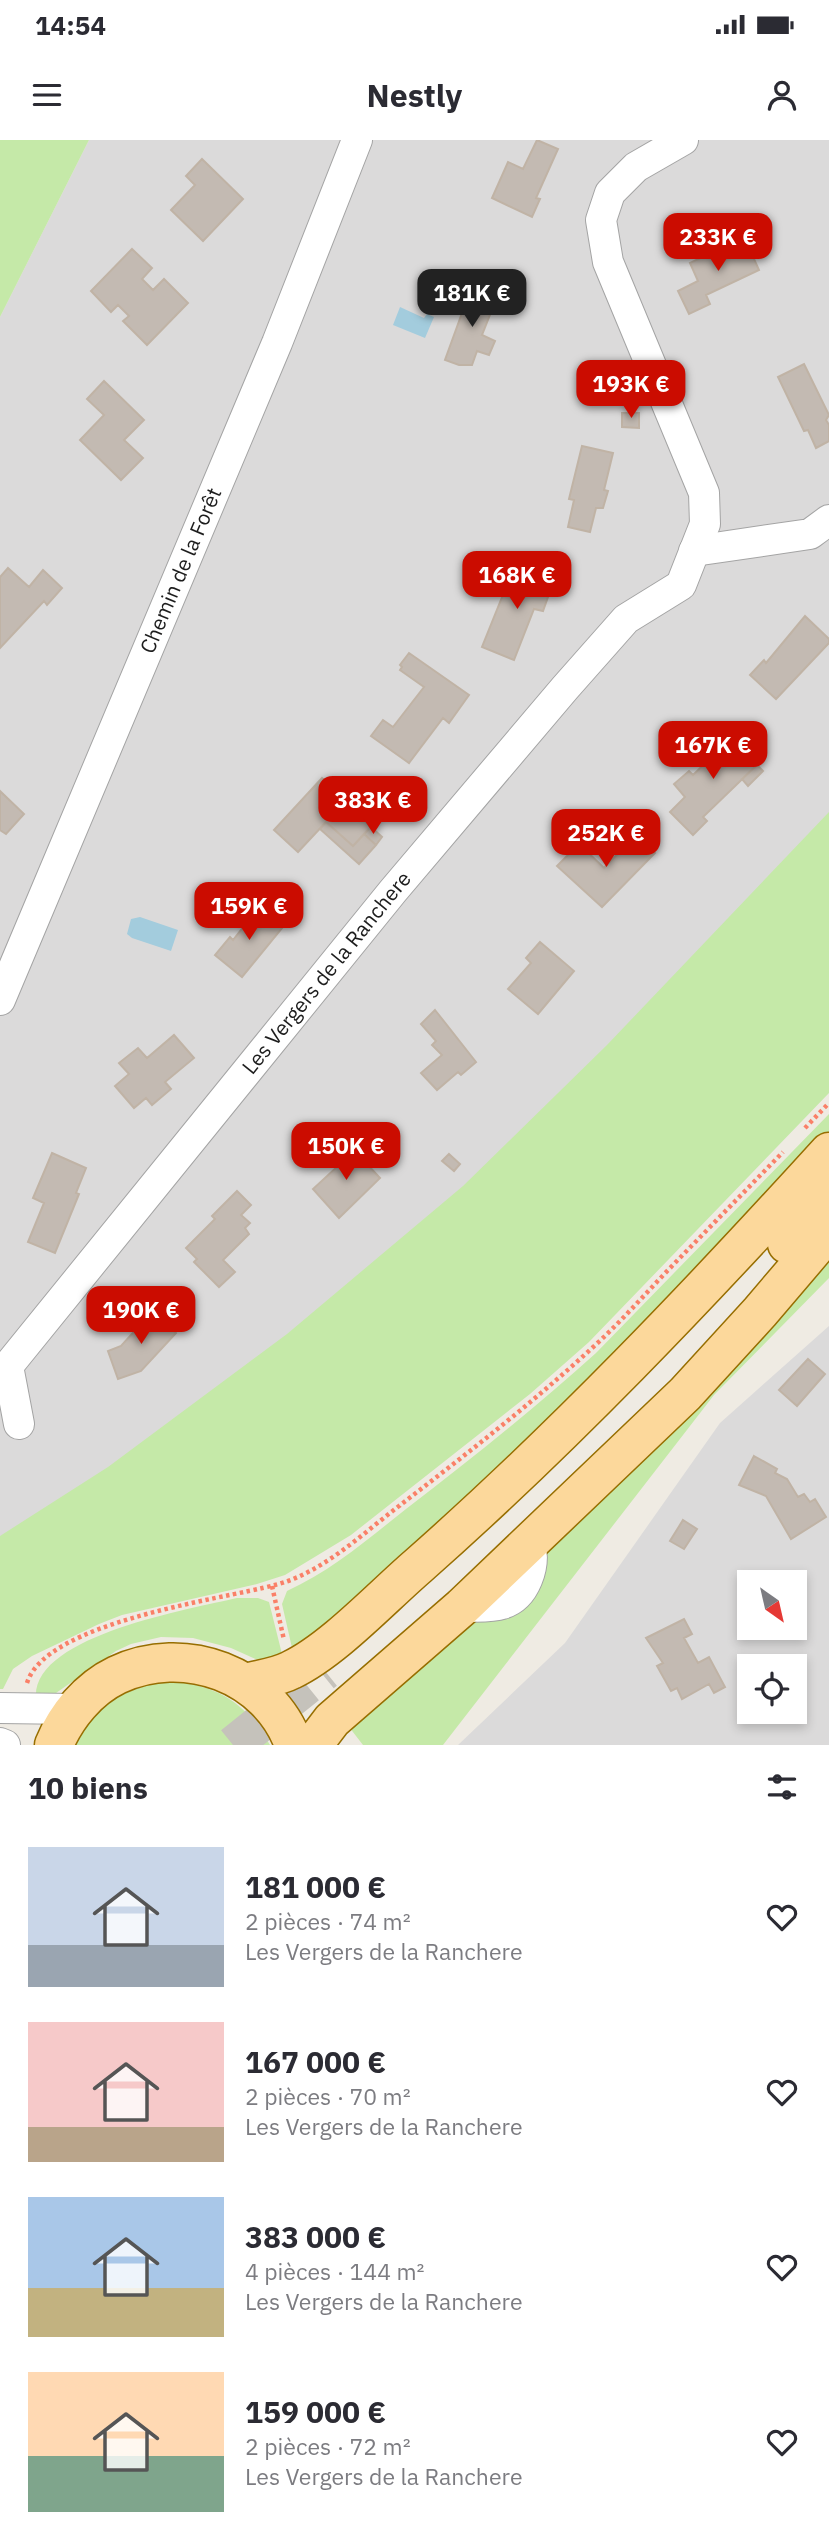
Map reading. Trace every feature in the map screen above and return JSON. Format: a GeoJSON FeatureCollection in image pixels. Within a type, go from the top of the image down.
{"type":"FeatureCollection","features":[{"type":"Feature","properties":{"kind":"main road"},"geometry":{"type":"LineString","coordinates":[[245,1683],[289,1671],[316,1654],[474,1516],[624,1369],[738,1252],[815,1143]]}},
{"type":"Feature","properties":{"kind":"main road"},"geometry":{"type":"LineString","coordinates":[[829,1174],[765,1252],[630,1396],[329,1677],[450,1587],[560,1485],[695,1347],[829,1198]]}},
{"type":"Feature","properties":{"kind":"main road"},"geometry":{"type":"LineString","coordinates":[[313,1745],[332,1720],[462,1607],[685,1394],[829,1231]]}},
{"type":"Feature","properties":{"kind":"main road"},"geometry":{"type":"LineString","coordinates":[[54,1745],[74,1709],[93,1690],[116,1675],[141,1666],[168,1662],[195,1663],[221,1670],[245,1683],[270,1704],[289,1731],[294,1745]]}},
{"type":"Feature","properties":{"kind":"street","name":"Chemin de la Forêt"},"geometry":{"type":"LineString","coordinates":[[0,1000],[277,343],[357,140]]}},
{"type":"Feature","properties":{"kind":"street","name":"Les Vergers de la Ranchere"},"geometry":{"type":"LineString","coordinates":[[19,1424],[8,1366],[393,891],[565,688],[626,619],[681,585],[705,524],[704,493],[608,262],[601,220],[611,194],[636,167],[683,140]]}},
{"type":"Feature","properties":{"kind":"street"},"geometry":{"type":"LineString","coordinates":[[694,551],[810,534],[829,520]]}},
{"type":"Feature","properties":{"kind":"street"},"geometry":{"type":"LineString","coordinates":[[0,1708],[74,1709]]}},
{"type":"Feature","properties":{"kind":"path"},"geometry":{"type":"LineString","coordinates":[[815,1143],[829,1103]]}},
{"type":"Feature","properties":{"kind":"path"},"geometry":{"type":"LineString","coordinates":[[272,1586],[299,1576],[339,1552],[535,1398],[607,1335],[791,1143]]}},
{"type":"Feature","properties":{"kind":"shaded area"},"geometry":{"type":"Polygon","coordinates":[[[89,140],[829,140],[829,1052],[0,1603],[0,317],[89,140]]]}},
{"type":"Feature","properties":{"kind":"shaded area"},"geometry":{"type":"Polygon","coordinates":[[[829,1326],[829,1745],[458,1745],[565,1643],[720,1423],[829,1326]]]}},
{"type":"Feature","properties":{"kind":"green space"},"geometry":{"type":"Polygon","coordinates":[[[0,140],[89,140],[0,317],[0,140]]]}},
{"type":"Feature","properties":{"kind":"green space"},"geometry":{"type":"Polygon","coordinates":[[[829,812],[829,1093],[589,1342],[530,1394],[351,1535],[285,1575],[122,1615],[99,1624],[32,1656],[13,1669],[3,1689],[0,1689],[0,1536],[108,1467],[287,1334],[463,1186],[607,1045],[829,812]]]}},
{"type":"Feature","properties":{"kind":"green space"},"geometry":{"type":"Polygon","coordinates":[[[829,1114],[829,1133],[575,1396],[295,1661],[282,1604],[287,1591],[319,1574],[363,1543],[503,1433],[596,1353],[829,1114]]]}},
{"type":"Feature","properties":{"kind":"green space"},"geometry":{"type":"Polygon","coordinates":[[[829,1250],[829,1278],[714,1395],[443,1745],[363,1745],[346,1723],[829,1250]]]}},
{"type":"Feature","properties":{"kind":"green space"},"geometry":{"type":"Polygon","coordinates":[[[237,1598],[258,1598],[269,1602],[283,1658],[260,1661],[231,1648],[193,1638],[161,1637],[131,1644],[116,1651],[56,1693],[36,1696],[42,1675],[61,1656],[87,1641],[153,1618],[237,1598]]]}},
{"type":"Feature","properties":{"kind":"green space"},"geometry":{"type":"Polygon","coordinates":[[[167,1681],[201,1686],[228,1698],[250,1717],[270,1745],[74,1745],[89,1719],[111,1701],[138,1688],[167,1681]]]}},
{"type":"Feature","properties":{"kind":"water"},"geometry":{"type":"Polygon","coordinates":[[[400,307],[424,318],[427,314],[434,317],[425,338],[393,325],[400,307]]]}},
{"type":"Feature","properties":{"kind":"water"},"geometry":{"type":"Polygon","coordinates":[[[140,917],[178,930],[171,951],[127,934],[131,919],[140,917]]]}},
{"type":"Feature","properties":{"kind":"building"},"geometry":{"type":"Polygon","coordinates":[[[537,140],[558,149],[536,198],[540,199],[532,217],[492,198],[508,162],[523,169],[537,140]]]}},
{"type":"Feature","properties":{"kind":"building"},"geometry":{"type":"Polygon","coordinates":[[[202,159],[243,199],[203,241],[171,210],[195,185],[186,176],[202,159]]]}},
{"type":"Feature","properties":{"kind":"building"},"geometry":{"type":"Polygon","coordinates":[[[744,237],[759,270],[706,295],[710,304],[689,314],[678,291],[698,281],[690,263],[744,237]]]}},
{"type":"Feature","properties":{"kind":"building"},"geometry":{"type":"Polygon","coordinates":[[[132,249],[152,268],[142,279],[153,290],[164,279],[188,303],[147,345],[123,321],[129,316],[118,305],[111,312],[91,291],[132,249]]]}},
{"type":"Feature","properties":{"kind":"building"},"geometry":{"type":"Polygon","coordinates":[[[468,286],[497,297],[482,335],[495,341],[489,355],[477,351],[472,365],[459,365],[445,360],[466,302],[463,300],[468,286]]]}},
{"type":"Feature","properties":{"kind":"building"},"geometry":{"type":"Polygon","coordinates":[[[804,364],[829,415],[826,420],[829,425],[829,441],[816,448],[808,430],[804,431],[778,377],[804,364]]]}},
{"type":"Feature","properties":{"kind":"building"},"geometry":{"type":"Polygon","coordinates":[[[104,381],[144,420],[124,440],[143,458],[121,480],[80,440],[104,415],[87,399],[104,381]]]}},
{"type":"Feature","properties":{"kind":"building"},"geometry":{"type":"Polygon","coordinates":[[[622,413],[639,413],[639,428],[622,427],[622,413]]]}},
{"type":"Feature","properties":{"kind":"building"},"geometry":{"type":"Polygon","coordinates":[[[582,446],[613,453],[604,490],[608,491],[603,508],[596,508],[590,532],[568,527],[574,500],[569,499],[582,446]]]}},
{"type":"Feature","properties":{"kind":"building"},"geometry":{"type":"Polygon","coordinates":[[[515,565],[554,580],[543,611],[534,609],[514,660],[482,647],[515,565]]]}},
{"type":"Feature","properties":{"kind":"building"},"geometry":{"type":"Polygon","coordinates":[[[8,568],[29,587],[43,570],[62,588],[47,605],[44,601],[0,648],[0,577],[8,568]]]}},
{"type":"Feature","properties":{"kind":"building"},"geometry":{"type":"Polygon","coordinates":[[[805,616],[829,639],[829,643],[776,699],[750,675],[764,660],[766,663],[805,616]]]}},
{"type":"Feature","properties":{"kind":"building"},"geometry":{"type":"Polygon","coordinates":[[[409,653],[469,695],[449,723],[443,718],[409,763],[371,736],[383,720],[393,727],[424,687],[400,670],[400,665],[409,653]]]}},
{"type":"Feature","properties":{"kind":"building"},"geometry":{"type":"Polygon","coordinates":[[[730,730],[761,761],[703,817],[707,821],[693,835],[670,812],[685,797],[674,784],[689,771],[693,775],[720,749],[715,744],[730,730]]]}},
{"type":"Feature","properties":{"kind":"building"},"geometry":{"type":"Polygon","coordinates":[[[757,765],[763,771],[748,786],[742,779],[757,765]]]}},
{"type":"Feature","properties":{"kind":"building"},"geometry":{"type":"Polygon","coordinates":[[[322,778],[371,827],[353,846],[326,822],[298,852],[274,830],[322,778]]]}},
{"type":"Feature","properties":{"kind":"building"},"geometry":{"type":"Polygon","coordinates":[[[0,791],[24,814],[6,834],[0,830],[0,791]]]}},
{"type":"Feature","properties":{"kind":"building"},"geometry":{"type":"Polygon","coordinates":[[[326,822],[353,846],[364,834],[376,845],[359,864],[320,829],[326,822]]]}},
{"type":"Feature","properties":{"kind":"building"},"geometry":{"type":"Polygon","coordinates":[[[371,827],[382,837],[376,845],[364,834],[371,827]]]}},
{"type":"Feature","properties":{"kind":"building"},"geometry":{"type":"Polygon","coordinates":[[[637,834],[655,853],[602,907],[557,866],[579,844],[604,868],[637,834]]]}},
{"type":"Feature","properties":{"kind":"building"},"geometry":{"type":"Polygon","coordinates":[[[259,907],[283,927],[242,977],[215,955],[230,937],[233,940],[259,907]]]}},
{"type":"Feature","properties":{"kind":"building"},"geometry":{"type":"Polygon","coordinates":[[[540,942],[574,971],[538,1014],[508,989],[531,963],[526,958],[540,942]]]}},
{"type":"Feature","properties":{"kind":"building"},"geometry":{"type":"Polygon","coordinates":[[[435,1010],[476,1062],[461,1075],[458,1072],[437,1090],[421,1073],[442,1055],[432,1045],[436,1041],[421,1024],[435,1010]]]}},
{"type":"Feature","properties":{"kind":"building"},"geometry":{"type":"Polygon","coordinates":[[[174,1035],[194,1058],[165,1082],[171,1089],[152,1105],[146,1098],[134,1108],[115,1086],[129,1074],[119,1063],[138,1048],[147,1058],[174,1035]]]}},
{"type":"Feature","properties":{"kind":"building"},"geometry":{"type":"Polygon","coordinates":[[[349,1145],[380,1178],[339,1218],[313,1189],[338,1166],[333,1160],[349,1145]]]}},
{"type":"Feature","properties":{"kind":"building"},"geometry":{"type":"Polygon","coordinates":[[[52,1153],[86,1168],[76,1193],[79,1194],[55,1253],[28,1242],[44,1203],[33,1198],[52,1153]]]}},
{"type":"Feature","properties":{"kind":"building"},"geometry":{"type":"Polygon","coordinates":[[[449,1154],[460,1164],[454,1171],[442,1161],[449,1154]]]}},
{"type":"Feature","properties":{"kind":"building"},"geometry":{"type":"Polygon","coordinates":[[[237,1191],[251,1205],[241,1215],[250,1223],[245,1228],[249,1234],[223,1260],[235,1272],[219,1287],[194,1262],[197,1259],[186,1248],[215,1219],[212,1216],[237,1191]]]}},
{"type":"Feature","properties":{"kind":"building"},"geometry":{"type":"Polygon","coordinates":[[[153,1311],[176,1333],[141,1371],[118,1379],[108,1351],[121,1346],[153,1311]]]}},
{"type":"Feature","properties":{"kind":"building"},"geometry":{"type":"Polygon","coordinates":[[[808,1359],[825,1374],[797,1406],[779,1390],[808,1359]]]}},
{"type":"Feature","properties":{"kind":"building"},"geometry":{"type":"Polygon","coordinates":[[[754,1456],[777,1469],[775,1473],[787,1479],[798,1497],[804,1494],[810,1502],[815,1499],[826,1517],[791,1539],[766,1496],[739,1485],[754,1456]]]}},
{"type":"Feature","properties":{"kind":"building"},"geometry":{"type":"Polygon","coordinates":[[[683,1520],[697,1529],[684,1549],[670,1541],[683,1520]]]}},
{"type":"Feature","properties":{"kind":"building"},"geometry":{"type":"Polygon","coordinates":[[[684,1619],[692,1634],[684,1638],[698,1663],[709,1657],[725,1687],[714,1693],[709,1684],[682,1699],[677,1688],[671,1691],[657,1666],[663,1663],[646,1638],[684,1619]]]}},
{"type":"Feature","properties":{"kind":"tunnel"},"geometry":{"type":"LineString","coordinates":[[233,1745],[325,1671]]}}]}
